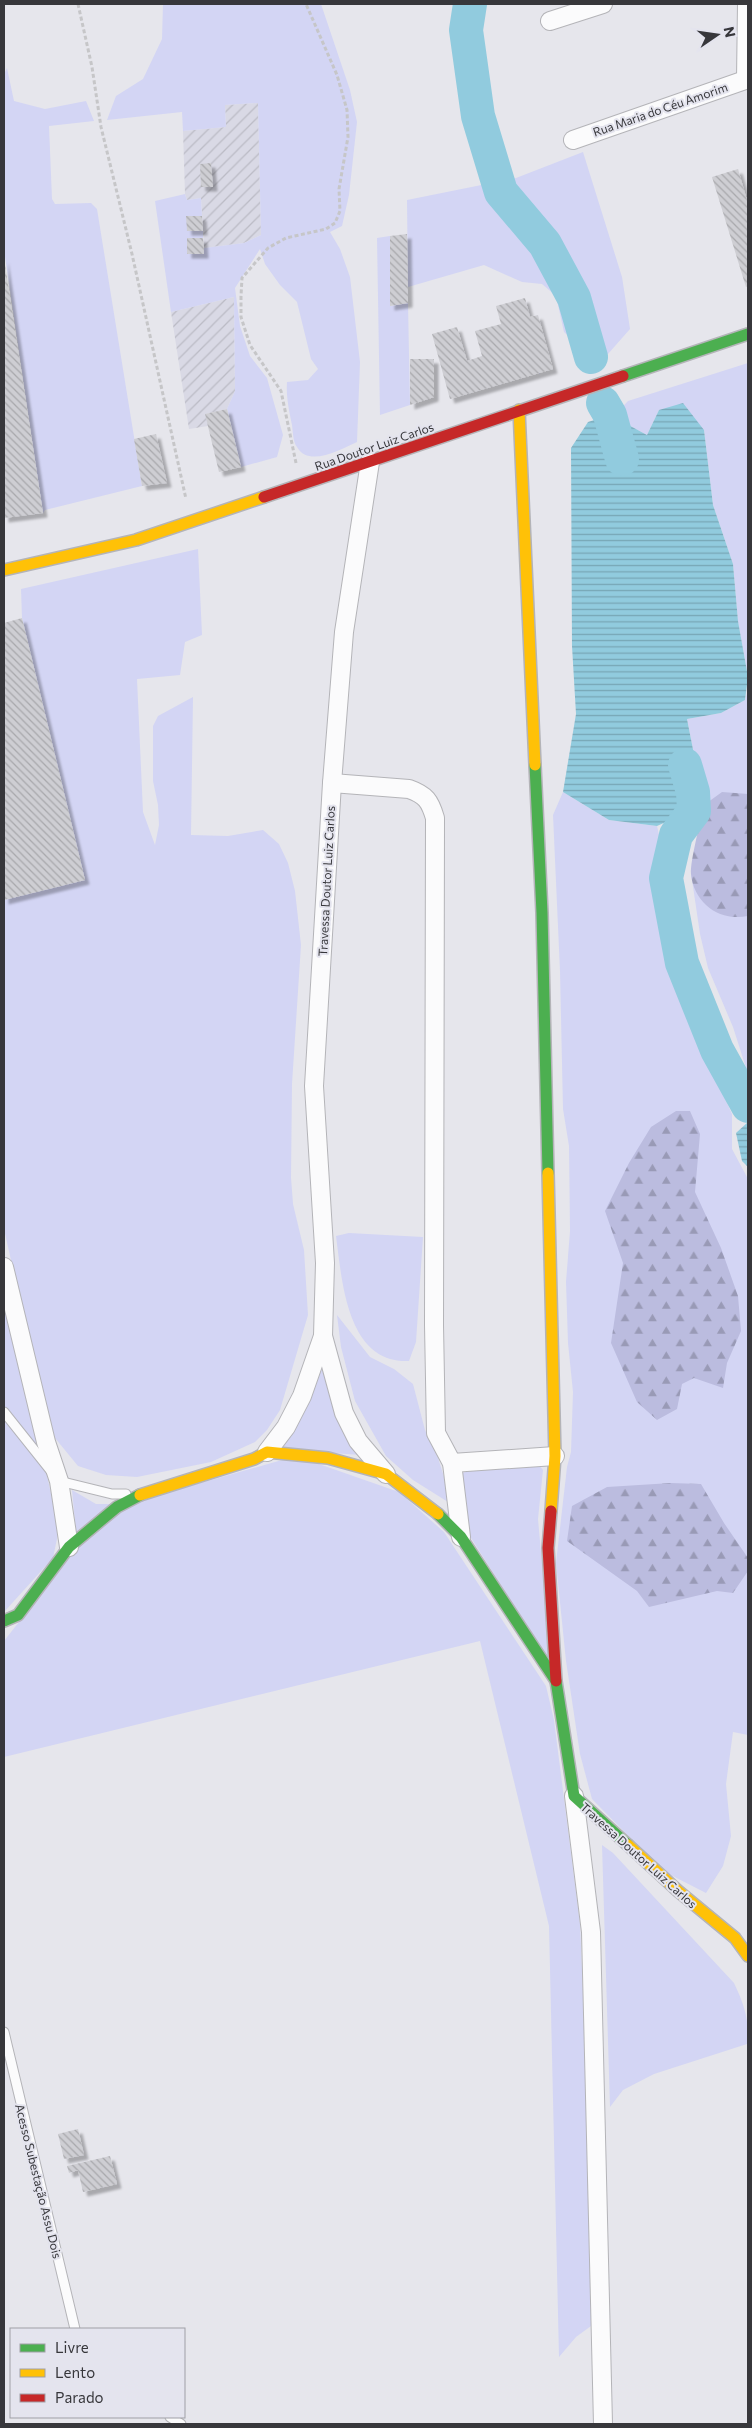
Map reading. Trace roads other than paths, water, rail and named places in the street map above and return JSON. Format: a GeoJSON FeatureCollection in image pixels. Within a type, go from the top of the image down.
{"type":"FeatureCollection","features":[{"type":"Feature","properties":{"kind":"street"},"geometry":{"type":"LineString","coordinates":[[550,21],[603,4]]}},
{"type":"Feature","properties":{"kind":"street"},"geometry":{"type":"LineString","coordinates":[[747,79],[748,4]]}},
{"type":"Feature","properties":{"kind":"street","name":"Rua Maria do Céu Amorim"},"geometry":{"type":"LineString","coordinates":[[573,140],[747,79]]}},
{"type":"Feature","properties":{"kind":"street","name":"Rua Doutor Luiz Carlos"},"geometry":{"type":"LineString","coordinates":[[4,570],[98,550],[191,522],[748,334]]}},
{"type":"Feature","properties":{"kind":"street"},"geometry":{"type":"LineString","coordinates":[[519,410],[542,913],[555,1456],[548,1548],[556,1681]]}},
{"type":"Feature","properties":{"kind":"street","name":"Travessa Doutor Luiz Carlos"},"geometry":{"type":"LineString","coordinates":[[323,1336],[326,1302],[314,1086],[332,783],[344,632],[370,462]]}},
{"type":"Feature","properties":{"kind":"street"},"geometry":{"type":"LineString","coordinates":[[332,783],[409,789],[421,793],[430,801],[435,818],[434,1325],[436,1434],[452,1463],[461,1537]]}},
{"type":"Feature","properties":{"kind":"street"},"geometry":{"type":"LineString","coordinates":[[4,1268],[46,1442],[59,1481],[69,1547]]}},
{"type":"Feature","properties":{"kind":"street"},"geometry":{"type":"LineString","coordinates":[[4,1634],[11,1618],[69,1547],[117,1507],[142,1494],[254,1459],[266,1452],[286,1427],[302,1396],[323,1336]]}},
{"type":"Feature","properties":{"kind":"street"},"geometry":{"type":"LineString","coordinates":[[323,1336],[344,1413],[358,1441],[386,1474]]}},
{"type":"Feature","properties":{"kind":"street"},"geometry":{"type":"LineString","coordinates":[[266,1452],[328,1458],[386,1474]]}},
{"type":"Feature","properties":{"kind":"street"},"geometry":{"type":"LineString","coordinates":[[452,1463],[555,1456]]}},
{"type":"Feature","properties":{"kind":"street","name":"Travessa Doutor Luiz Carlos"},"geometry":{"type":"LineString","coordinates":[[386,1474],[431,1507],[461,1537],[556,1681],[574,1796],[678,1892],[735,1938],[748,1956]]}},
{"type":"Feature","properties":{"kind":"street"},"geometry":{"type":"LineString","coordinates":[[574,1796],[591,1932],[603,2424]]}},
{"type":"Feature","properties":{"kind":"lane"},"geometry":{"type":"LineString","coordinates":[[4,1412],[59,1481],[112,1494],[142,1494]]}},
{"type":"Feature","properties":{"kind":"lane","name":"Acesso Subestação Assu Dois"},"geometry":{"type":"LineString","coordinates":[[4,2032],[75,2328]]}},
{"type":"Feature","properties":{"kind":"waterway"},"geometry":{"type":"LineString","coordinates":[[470,4],[466,30],[478,116],[501,192],[545,244],[574,298],[591,357]]}},
{"type":"Feature","properties":{"kind":"waterway"},"geometry":{"type":"LineString","coordinates":[[603,403],[610,415],[622,459]]}},
{"type":"Feature","properties":{"kind":"waterway"},"geometry":{"type":"LineString","coordinates":[[685,765],[693,792],[694,811],[676,835],[666,878],[682,963],[717,1050],[748,1106]]}}]}
